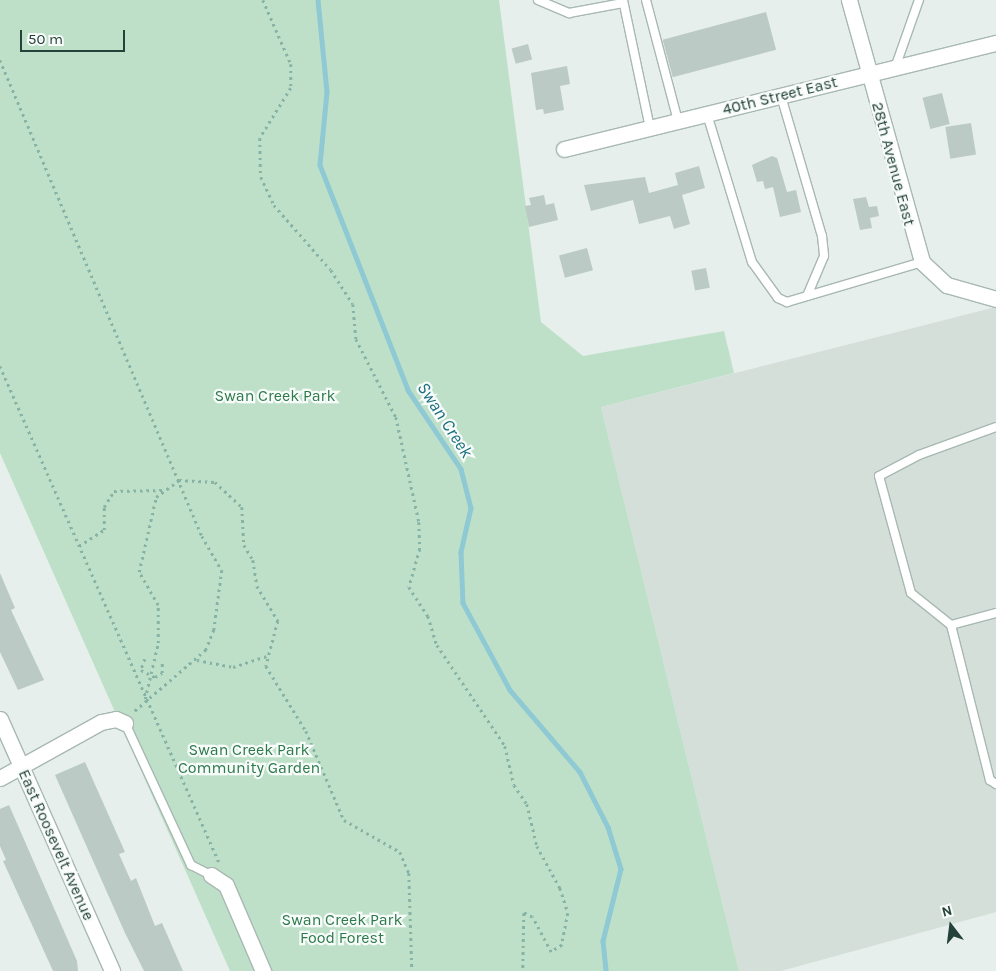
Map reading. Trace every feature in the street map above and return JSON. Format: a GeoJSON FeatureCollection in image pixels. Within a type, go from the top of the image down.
{"type":"FeatureCollection","features":[{"type":"Feature","properties":{"kind":"street","name":"28th Avenue East"},"geometry":{"type":"LineString","coordinates":[[849,0],[922,262],[938,281],[977,296],[996,300]]}},
{"type":"Feature","properties":{"kind":"street","name":"40th Street East"},"geometry":{"type":"LineString","coordinates":[[564,149],[996,42]]}},
{"type":"Feature","properties":{"kind":"street","name":"East Roosevelt Avenue"},"geometry":{"type":"LineString","coordinates":[[0,719],[112,971]]}},
{"type":"Feature","properties":{"kind":"street"},"geometry":{"type":"LineString","coordinates":[[0,778],[101,722],[116,719],[125,723]]}},
{"type":"Feature","properties":{"kind":"street"},"geometry":{"type":"LineString","coordinates":[[211,875],[226,885],[263,971]]}},
{"type":"Feature","properties":{"kind":"lane"},"geometry":{"type":"LineString","coordinates":[[538,0],[570,13],[623,1],[650,128]]}},
{"type":"Feature","properties":{"kind":"lane"},"geometry":{"type":"LineString","coordinates":[[646,0],[654,17],[663,78],[678,121]]}},
{"type":"Feature","properties":{"kind":"lane"},"geometry":{"type":"LineString","coordinates":[[895,68],[920,0]]}},
{"type":"Feature","properties":{"kind":"lane"},"geometry":{"type":"LineString","coordinates":[[781,96],[822,236],[824,256],[808,296]]}},
{"type":"Feature","properties":{"kind":"lane"},"geometry":{"type":"LineString","coordinates":[[707,114],[752,262],[778,298],[787,302],[922,262]]}},
{"type":"Feature","properties":{"kind":"lane"},"geometry":{"type":"LineString","coordinates":[[996,427],[919,455],[879,476],[911,592],[951,625],[990,780],[996,784]]}},
{"type":"Feature","properties":{"kind":"lane"},"geometry":{"type":"LineString","coordinates":[[951,625],[996,613]]}},
{"type":"Feature","properties":{"kind":"lane"},"geometry":{"type":"LineString","coordinates":[[125,723],[191,866],[211,875]]}},
{"type":"Feature","properties":{"kind":"path"},"geometry":{"type":"LineString","coordinates":[[263,0],[291,64],[291,88],[260,138],[261,177],[274,205],[331,270],[352,304],[356,339],[396,416],[419,522],[420,549],[410,587],[428,616],[437,646],[505,746],[514,785],[527,804],[537,846],[560,888],[568,913],[562,944],[551,952],[532,917],[524,913],[523,971]]}},
{"type":"Feature","properties":{"kind":"path"},"geometry":{"type":"LineString","coordinates":[[0,60],[179,480],[224,579],[214,630],[197,660],[145,698],[125,723]]}},
{"type":"Feature","properties":{"kind":"path"},"geometry":{"type":"LineString","coordinates":[[0,366],[226,885]]}},
{"type":"Feature","properties":{"kind":"path"},"geometry":{"type":"LineString","coordinates":[[145,698],[158,643],[158,605],[139,572],[156,497],[162,490],[179,480],[215,482],[242,507],[244,545],[253,560],[258,586],[278,621],[275,643],[267,656],[266,666],[306,731],[344,820],[400,852],[406,866],[413,909],[412,971]]}},
{"type":"Feature","properties":{"kind":"path"},"geometry":{"type":"LineString","coordinates":[[79,546],[104,530],[104,507],[114,491],[162,490]]}},
{"type":"Feature","properties":{"kind":"path"},"geometry":{"type":"LineString","coordinates":[[197,660],[233,667],[267,656]]}},
{"type":"Feature","properties":{"kind":"path"},"geometry":{"type":"LineString","coordinates":[[145,659],[141,670],[150,675],[161,676],[162,664]]}},
{"type":"Feature","properties":{"kind":"shaded area"},"geometry":{"type":"Polygon","coordinates":[[[996,307],[996,912],[781,971],[739,971],[601,407],[996,307]]]}},
{"type":"Feature","properties":{"kind":"green space","name":"Swan Creek Park"},"geometry":{"type":"Polygon","coordinates":[[[0,0],[499,0],[541,322],[583,356],[724,331],[734,373],[601,407],[739,971],[230,971],[0,453],[0,0]]]}},
{"type":"Feature","properties":{"kind":"building"},"geometry":{"type":"Polygon","coordinates":[[[766,12],[776,50],[673,77],[663,40],[766,12]]]}},
{"type":"Feature","properties":{"kind":"building"},"geometry":{"type":"Polygon","coordinates":[[[528,44],[532,59],[516,64],[512,48],[528,44]]]}},
{"type":"Feature","properties":{"kind":"building"},"geometry":{"type":"Polygon","coordinates":[[[567,66],[570,84],[560,86],[564,110],[544,114],[543,109],[536,110],[531,73],[567,66]]]}},
{"type":"Feature","properties":{"kind":"building"},"geometry":{"type":"Polygon","coordinates":[[[942,93],[950,124],[930,129],[923,98],[942,93]]]}},
{"type":"Feature","properties":{"kind":"building"},"geometry":{"type":"Polygon","coordinates":[[[971,123],[976,155],[950,159],[945,127],[971,123]]]}},
{"type":"Feature","properties":{"kind":"building"},"geometry":{"type":"Polygon","coordinates":[[[772,156],[777,158],[787,192],[796,190],[801,212],[780,217],[773,187],[765,189],[763,181],[757,182],[752,165],[772,156]]]}},
{"type":"Feature","properties":{"kind":"building"},"geometry":{"type":"Polygon","coordinates":[[[699,166],[705,188],[682,195],[690,224],[674,229],[670,216],[639,224],[633,200],[591,211],[584,185],[645,177],[649,193],[678,185],[675,173],[699,166]]]}},
{"type":"Feature","properties":{"kind":"building"},"geometry":{"type":"Polygon","coordinates":[[[544,195],[546,205],[554,203],[558,220],[529,227],[525,206],[531,205],[529,198],[544,195]]]}},
{"type":"Feature","properties":{"kind":"building"},"geometry":{"type":"Polygon","coordinates":[[[866,197],[869,207],[877,206],[879,216],[870,218],[872,228],[860,230],[853,199],[866,197]]]}},
{"type":"Feature","properties":{"kind":"building"},"geometry":{"type":"Polygon","coordinates":[[[587,248],[593,270],[565,278],[559,256],[587,248]]]}},
{"type":"Feature","properties":{"kind":"building"},"geometry":{"type":"Polygon","coordinates":[[[706,268],[710,288],[695,290],[691,271],[706,268]]]}},
{"type":"Feature","properties":{"kind":"building"},"geometry":{"type":"Polygon","coordinates":[[[0,573],[15,608],[11,610],[44,680],[18,690],[0,652],[0,573]]]}},
{"type":"Feature","properties":{"kind":"building"},"geometry":{"type":"Polygon","coordinates":[[[85,762],[125,852],[119,854],[131,881],[136,878],[155,926],[162,923],[183,971],[144,971],[125,933],[55,775],[85,762]]]}},
{"type":"Feature","properties":{"kind":"building"},"geometry":{"type":"Polygon","coordinates":[[[9,805],[77,961],[78,971],[53,971],[3,861],[6,860],[0,846],[0,809],[9,805]]]}},
{"type":"Feature","properties":{"kind":"waterway","name":"Swan Creek"},"geometry":{"type":"LineString","coordinates":[[318,0],[327,92],[320,165],[408,390],[461,469],[471,508],[461,552],[463,603],[510,690],[580,772],[608,827],[621,869],[603,941],[606,971]]}},
{"type":"Feature","properties":{"kind":"park label","name":"Swan Creek Park Community Garden"},"geometry":{"type":"Point","coordinates":[249,759]}},
{"type":"Feature","properties":{"kind":"park label","name":"Swan Creek Park Food Forest"},"geometry":{"type":"Point","coordinates":[342,929]}}]}
